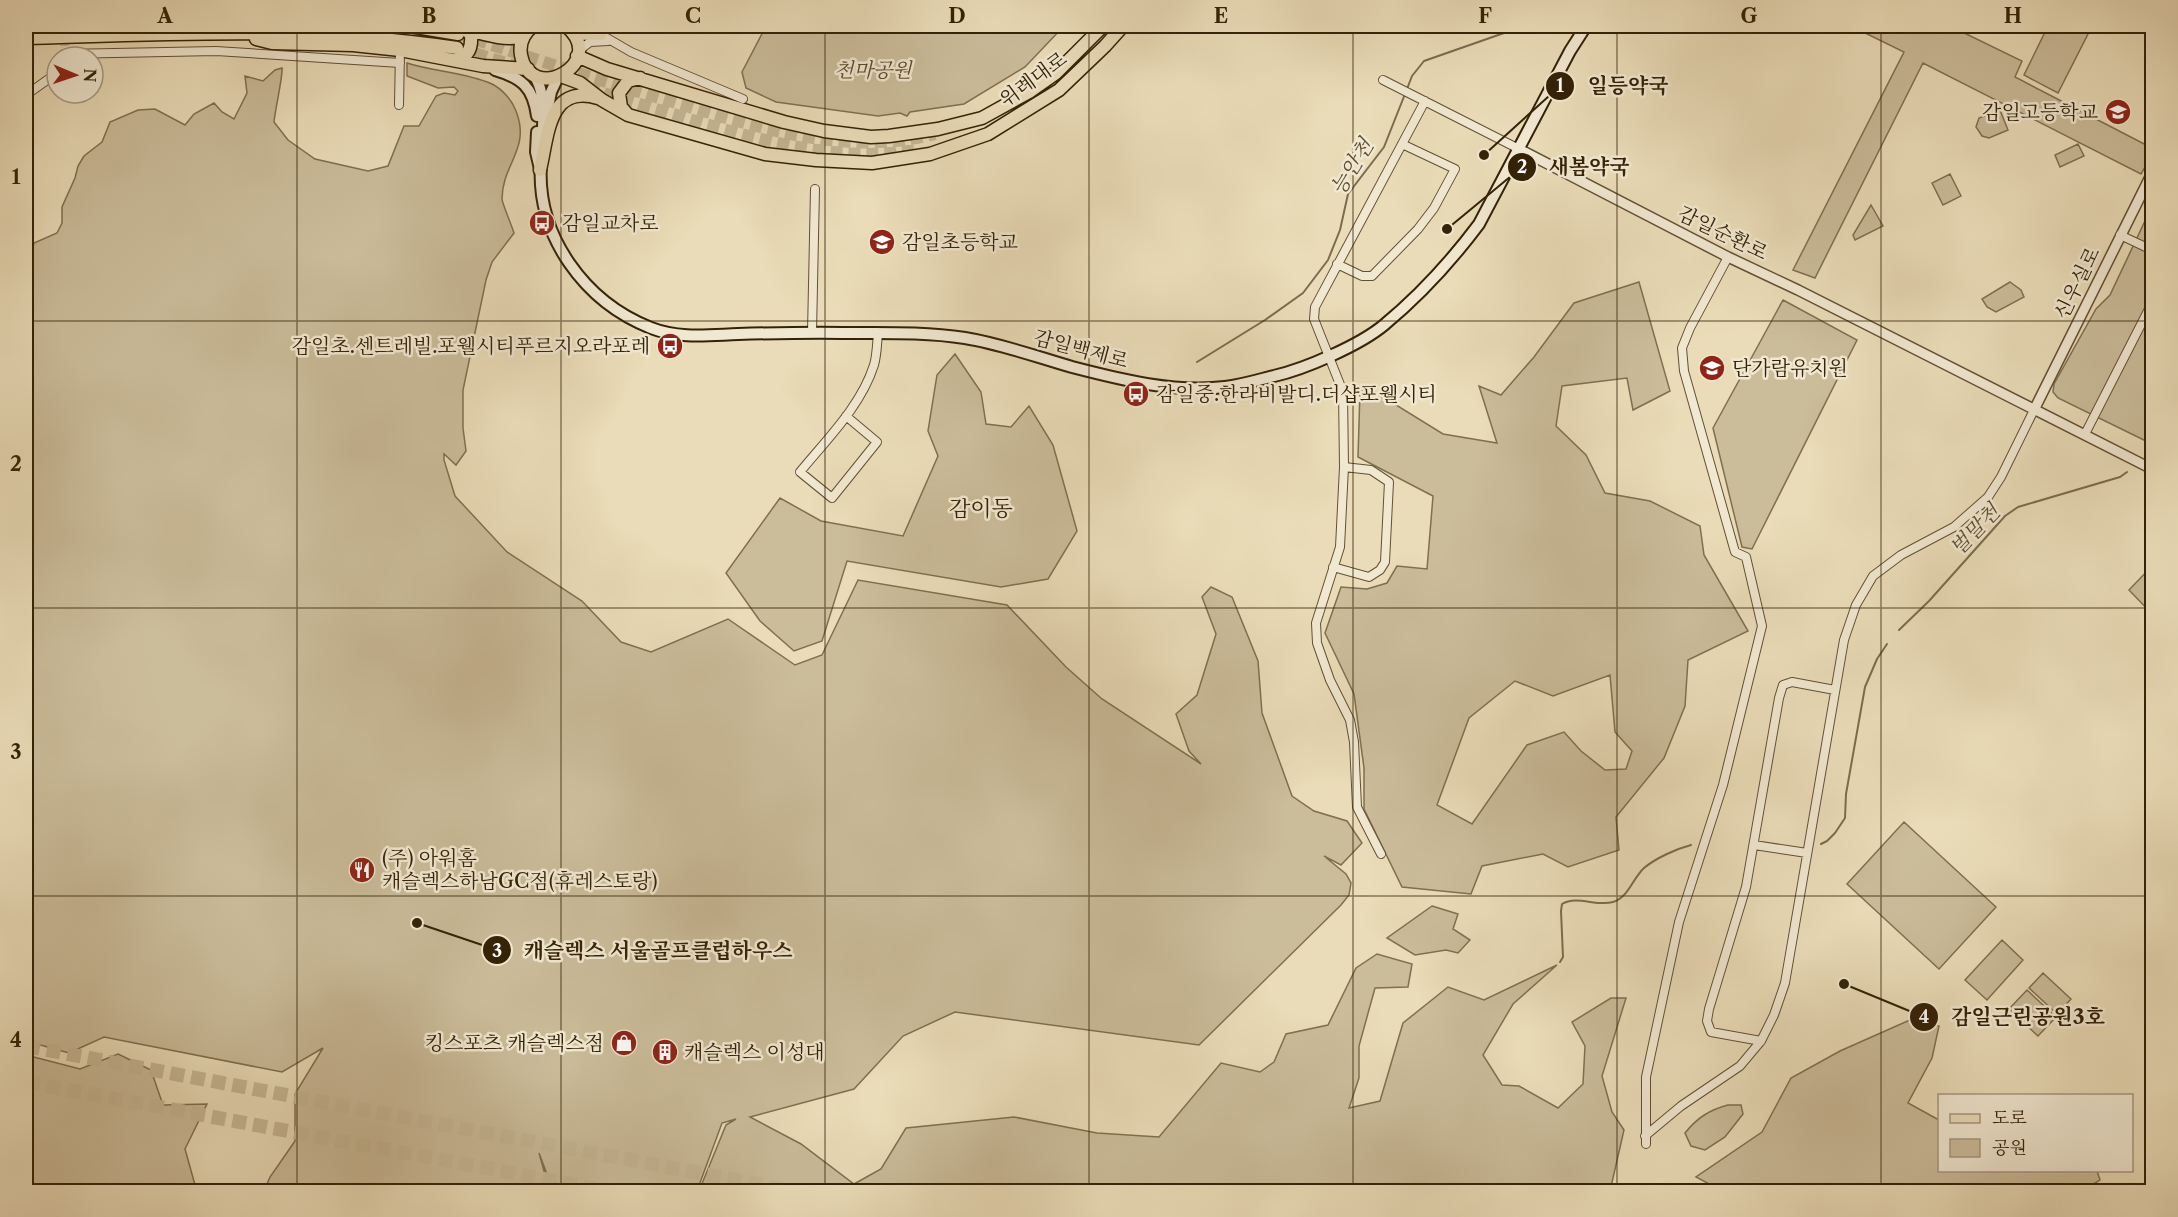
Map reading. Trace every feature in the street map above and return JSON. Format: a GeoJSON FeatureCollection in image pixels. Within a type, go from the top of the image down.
{"type":"FeatureCollection","features":[{"type":"Feature","properties":{"kind":"main road"},"geometry":{"type":"LineString","coordinates":[[410,26],[459,29],[506,38],[519,38],[526,29]]}},
{"type":"Feature","properties":{"kind":"main road","name":"위례대로"},"geometry":{"type":"LineString","coordinates":[[578,53],[607,69],[784,122],[871,137],[916,133],[982,118],[1029,92],[1056,73],[1103,26]]}},
{"type":"Feature","properties":{"kind":"main road","name":"위례대로"},"geometry":{"type":"LineString","coordinates":[[456,54],[483,66],[529,70],[544,78],[560,76],[580,83],[602,100],[628,115],[765,154],[872,163],[930,154],[988,134],[1059,90],[1123,26]]}},
{"type":"Feature","properties":{"kind":"main road","name":"감일백제로"},"geometry":{"type":"LineString","coordinates":[[544,117],[540,170],[546,216],[554,236],[569,264],[586,285],[611,307],[651,328],[693,336],[878,333],[965,338],[1137,382],[1191,388],[1226,387],[1278,375],[1330,356],[1382,327],[1461,248],[1479,224],[1570,51],[1586,26]]}},
{"type":"Feature","properties":{"kind":"main road"},"geometry":{"type":"LineString","coordinates":[[26,38],[226,33],[361,36],[406,40],[465,56],[470,50],[471,35],[459,29]]}},
{"type":"Feature","properties":{"kind":"main road"},"geometry":{"type":"LineString","coordinates":[[526,29],[520,51],[522,60],[539,82],[544,117]]}},
{"type":"Feature","properties":{"kind":"main road"},"geometry":{"type":"LineString","coordinates":[[544,117],[554,83],[572,67],[578,53],[570,29],[599,34]]}},
{"type":"Feature","properties":{"kind":"main road"},"geometry":{"type":"LineString","coordinates":[[226,33],[272,43],[353,45],[456,54]]}},
{"type":"Feature","properties":{"kind":"main road"},"geometry":{"type":"LineString","coordinates":[[483,66],[520,79],[532,95],[538,120],[536,152],[540,170]]}},
{"type":"Feature","properties":{"kind":"main road"},"geometry":{"type":"LineString","coordinates":[[628,115],[621,107],[619,93],[628,81],[641,78]]}},
{"type":"Feature","properties":{"kind":"main road"},"geometry":{"type":"LineString","coordinates":[[540,170],[552,116],[561,103],[581,95],[602,100]]}},
{"type":"Feature","properties":{"kind":"street"},"geometry":{"type":"LineString","coordinates":[[578,53],[599,34],[709,86],[743,99]]}},
{"type":"Feature","properties":{"kind":"street"},"geometry":{"type":"LineString","coordinates":[[399,105],[400,50]]}},
{"type":"Feature","properties":{"kind":"street"},"geometry":{"type":"LineString","coordinates":[[105,53],[216,51],[400,63]]}},
{"type":"Feature","properties":{"kind":"street","name":"감일순환로"},"geometry":{"type":"LineString","coordinates":[[1383,80],[1728,257],[2152,469]]}},
{"type":"Feature","properties":{"kind":"street"},"geometry":{"type":"LineString","coordinates":[[26,95],[45,82]]}},
{"type":"Feature","properties":{"kind":"street"},"geometry":{"type":"LineString","coordinates":[[1381,854],[1357,807],[1354,742],[1350,720],[1330,680],[1317,643],[1316,622],[1340,547],[1344,468],[1343,392],[1314,319],[1315,307],[1425,100]]}},
{"type":"Feature","properties":{"kind":"street"},"geometry":{"type":"LineString","coordinates":[[1337,264],[1362,276],[1372,276],[1418,229],[1434,208],[1455,169],[1402,144]]}},
{"type":"Feature","properties":{"kind":"street","name":"신우실로"},"geometry":{"type":"LineString","coordinates":[[2034,410],[2152,173]]}},
{"type":"Feature","properties":{"kind":"street"},"geometry":{"type":"LineString","coordinates":[[812,333],[815,189]]}},
{"type":"Feature","properties":{"kind":"street"},"geometry":{"type":"LineString","coordinates":[[2121,234],[2152,250]]}},
{"type":"Feature","properties":{"kind":"street"},"geometry":{"type":"LineString","coordinates":[[1728,257],[1690,328],[1682,348],[1684,371],[1735,552],[1746,557],[1762,626],[1723,785],[1679,922],[1646,1077],[1645,1140],[1681,1106],[1740,1066],[1761,1041],[1774,1015],[1785,983],[1835,690],[1847,631],[1856,605],[1873,576],[1901,555],[1954,527],[1988,497],[2001,477],[2034,410]]}},
{"type":"Feature","properties":{"kind":"street"},"geometry":{"type":"LineString","coordinates":[[2085,434],[2152,303]]}},
{"type":"Feature","properties":{"kind":"street"},"geometry":{"type":"LineString","coordinates":[[846,417],[877,442],[832,498],[800,472],[846,417],[865,387],[875,363],[878,333]]}},
{"type":"Feature","properties":{"kind":"street"},"geometry":{"type":"LineString","coordinates":[[1334,567],[1369,577],[1380,570],[1385,562],[1389,482],[1371,470],[1344,468]]}},
{"type":"Feature","properties":{"kind":"street"},"geometry":{"type":"LineString","coordinates":[[1761,1041],[1711,1032],[1707,1021],[1721,966],[1746,886],[1783,685],[1792,682],[1835,690]]}},
{"type":"Feature","properties":{"kind":"street"},"geometry":{"type":"LineString","coordinates":[[1754,845],[1807,853]]}},
{"type":"Feature","properties":{"kind":"green space","name":"천마공원"},"geometry":{"type":"Polygon","coordinates":[[[766,26],[1064,26],[1025,67],[964,104],[910,112],[907,116],[900,113],[878,116],[776,102],[746,88],[742,72],[766,26]]]}},
{"type":"Feature","properties":{"kind":"green space"},"geometry":{"type":"Polygon","coordinates":[[[1178,26],[1389,26],[1282,33],[1181,30],[1178,26]]]}},
{"type":"Feature","properties":{"kind":"green space"},"geometry":{"type":"Polygon","coordinates":[[[1851,26],[1950,26],[2022,61],[2015,77],[2152,148],[2152,155],[2141,174],[1923,63],[1815,278],[1793,270],[1904,52],[1851,26]]]}},
{"type":"Feature","properties":{"kind":"green space"},"geometry":{"type":"Polygon","coordinates":[[[2048,26],[2075,26],[2089,32],[2058,93],[2024,75],[2048,26]]]}},
{"type":"Feature","properties":{"kind":"green space"},"geometry":{"type":"Polygon","coordinates":[[[407,63],[492,84],[509,99],[520,124],[518,146],[506,176],[502,199],[514,233],[492,262],[486,280],[463,390],[463,428],[466,451],[456,465],[444,454],[455,496],[507,552],[582,601],[621,642],[651,652],[728,619],[795,665],[822,655],[858,580],[1007,605],[1066,667],[1102,699],[1201,764],[1189,751],[1176,714],[1197,695],[1216,634],[1202,597],[1211,587],[1232,597],[1258,661],[1262,713],[1292,796],[1314,811],[1347,821],[1362,843],[1341,865],[1324,856],[1346,874],[1351,883],[1349,895],[1341,905],[1199,1045],[955,1012],[903,1036],[854,1089],[750,1117],[801,1144],[854,1184],[881,1169],[906,1128],[1014,1117],[1097,1133],[1159,1137],[1221,1063],[1260,1072],[1274,1062],[1286,1034],[1328,1025],[1356,968],[1377,954],[1412,964],[1408,987],[1375,988],[1359,1046],[1359,1078],[1349,1108],[1380,1101],[1403,1023],[1448,987],[1484,1000],[1557,965],[1513,1004],[1483,1055],[1502,1085],[1519,1086],[1558,1108],[1583,1084],[1585,1046],[1572,1022],[1611,998],[1626,998],[1602,1076],[1612,1112],[1624,1130],[1610,1191],[699,1191],[726,1125],[736,1119],[722,1123],[697,1191],[565,1191],[548,1177],[539,1153],[546,1178],[563,1191],[264,1191],[270,1177],[295,1141],[295,1094],[323,1048],[282,1072],[104,1037],[69,1053],[26,1041],[26,316],[32,299],[26,267],[34,243],[57,233],[62,223],[62,207],[78,166],[84,156],[102,142],[110,122],[138,110],[155,109],[185,125],[194,114],[214,103],[222,112],[234,119],[247,93],[245,76],[263,81],[275,70],[282,68],[274,122],[288,140],[315,159],[368,171],[388,166],[404,126],[419,126],[436,96],[444,93],[455,95],[458,91],[454,87],[438,88],[407,76],[407,63]]]}},
{"type":"Feature","properties":{"kind":"green space"},"geometry":{"type":"Polygon","coordinates":[[[2000,110],[2008,130],[1989,138],[1982,136],[1976,127],[1979,118],[2000,110]]]}},
{"type":"Feature","properties":{"kind":"green space"},"geometry":{"type":"Polygon","coordinates":[[[2078,144],[2084,156],[2060,167],[2055,155],[2078,144]]]}},
{"type":"Feature","properties":{"kind":"green space"},"geometry":{"type":"Polygon","coordinates":[[[1950,174],[1961,196],[1943,205],[1932,183],[1950,174]]]}},
{"type":"Feature","properties":{"kind":"green space"},"geometry":{"type":"Polygon","coordinates":[[[1871,205],[1883,226],[1855,240],[1853,235],[1871,205]]]}},
{"type":"Feature","properties":{"kind":"green space"},"geometry":{"type":"Polygon","coordinates":[[[2152,206],[2152,444],[2058,398],[2053,392],[2054,384],[2096,309],[2110,295],[2152,206]]]}},
{"type":"Feature","properties":{"kind":"green space"},"geometry":{"type":"Polygon","coordinates":[[[1639,282],[1670,391],[1633,410],[1627,378],[1562,386],[1556,426],[1586,455],[1605,493],[1650,501],[1700,526],[1704,555],[1748,631],[1688,660],[1685,706],[1664,758],[1616,817],[1619,850],[1568,867],[1543,854],[1482,866],[1471,894],[1402,887],[1364,809],[1364,768],[1354,694],[1325,633],[1341,587],[1367,589],[1387,583],[1397,566],[1427,569],[1433,496],[1358,457],[1360,391],[1372,390],[1443,434],[1497,443],[1479,386],[1501,395],[1534,357],[1574,303],[1639,282]],[[1610,675],[1553,696],[1515,681],[1469,718],[1437,805],[1472,824],[1527,745],[1564,732],[1581,751],[1605,770],[1626,769],[1632,751],[1615,732],[1610,675]]]}},
{"type":"Feature","properties":{"kind":"green space"},"geometry":{"type":"Polygon","coordinates":[[[2010,282],[2021,290],[2024,297],[1996,312],[1987,307],[1982,299],[2010,282]]]}},
{"type":"Feature","properties":{"kind":"green space"},"geometry":{"type":"Polygon","coordinates":[[[1783,300],[1857,340],[1752,549],[1742,547],[1713,428],[1783,300]]]}},
{"type":"Feature","properties":{"kind":"green space"},"geometry":{"type":"Polygon","coordinates":[[[955,354],[981,392],[986,424],[1011,427],[1029,406],[1053,445],[1077,531],[1048,579],[1001,587],[847,561],[822,641],[794,651],[760,621],[726,573],[780,498],[821,521],[903,536],[938,456],[928,431],[937,375],[955,354]]]}},
{"type":"Feature","properties":{"kind":"green space"},"geometry":{"type":"Polygon","coordinates":[[[2152,566],[2152,614],[2129,590],[2152,566]]]}},
{"type":"Feature","properties":{"kind":"green space"},"geometry":{"type":"Polygon","coordinates":[[[1904,822],[1996,907],[1939,969],[1847,884],[1904,822]]]}},
{"type":"Feature","properties":{"kind":"green space"},"geometry":{"type":"Polygon","coordinates":[[[1432,906],[1458,914],[1453,929],[1470,940],[1458,953],[1446,950],[1415,955],[1387,938],[1432,906]]]}},
{"type":"Feature","properties":{"kind":"green space"},"geometry":{"type":"Polygon","coordinates":[[[2002,940],[2023,960],[1987,1000],[1965,980],[2002,940]]]}},
{"type":"Feature","properties":{"kind":"green space"},"geometry":{"type":"Polygon","coordinates":[[[2043,973],[2071,999],[2057,1014],[2029,988],[2043,973]]]}},
{"type":"Feature","properties":{"kind":"green space"},"geometry":{"type":"Polygon","coordinates":[[[2027,990],[2056,1017],[2038,1036],[2009,1009],[2027,990]]]}},
{"type":"Feature","properties":{"kind":"green space"},"geometry":{"type":"Polygon","coordinates":[[[1912,1019],[1939,1026],[1932,1058],[1908,1103],[1938,1119],[1938,1172],[2097,1172],[2100,1180],[2081,1192],[1724,1192],[1696,1177],[1762,1132],[1791,1078],[1840,1051],[1912,1019]]]}},
{"type":"Feature","properties":{"kind":"green space"},"geometry":{"type":"Polygon","coordinates":[[[118,1054],[151,1070],[163,1105],[207,1104],[185,1149],[195,1185],[209,1191],[26,1191],[26,1055],[80,1069],[118,1054]]]}},
{"type":"Feature","properties":{"kind":"green space"},"geometry":{"type":"Polygon","coordinates":[[[1728,1105],[1741,1105],[1743,1114],[1725,1137],[1705,1150],[1691,1146],[1685,1133],[1709,1112],[1728,1105]]]}},
{"type":"Feature","properties":{"kind":"waterway","name":"능안천"},"geometry":{"type":"LineString","coordinates":[[1407,89],[1412,76],[1424,61],[1504,33],[1513,26]]}},
{"type":"Feature","properties":{"kind":"waterway","name":"능안천"},"geometry":{"type":"LineString","coordinates":[[1197,362],[1265,320],[1303,293],[1328,260],[1340,230],[1348,194],[1384,147],[1405,94]]}},
{"type":"Feature","properties":{"kind":"waterway","name":"벌말천"},"geometry":{"type":"LineString","coordinates":[[1899,630],[1929,601],[2005,516],[2018,507],[2120,477],[2127,472]]}},
{"type":"Feature","properties":{"kind":"waterway","name":"벌말천"},"geometry":{"type":"LineString","coordinates":[[1821,844],[1835,833],[1845,818],[1846,794],[1865,687],[1877,659],[1887,644]]}},
{"type":"Feature","properties":{"kind":"waterway","name":"벌말천"},"geometry":{"type":"LineString","coordinates":[[1560,962],[1563,957],[1562,904],[1574,901],[1607,903],[1618,900],[1649,864],[1666,854],[1691,845]]}},
{"type":"Feature","properties":{"kind":"tunnel"},"geometry":{"type":"LineString","coordinates":[[64,26],[65,45]]}},
{"type":"Feature","properties":{"kind":"tunnel"},"geometry":{"type":"LineString","coordinates":[[458,34],[621,87],[740,122],[804,137],[869,142],[902,140],[935,134]]}},
{"type":"Feature","properties":{"kind":"tunnel"},"geometry":{"type":"LineString","coordinates":[[458,48],[513,65]]}},
{"type":"Feature","properties":{"kind":"tunnel"},"geometry":{"type":"LineString","coordinates":[[587,88],[702,123],[807,148],[860,154],[915,150]]}},
{"type":"Feature","properties":{"kind":"tunnel"},"geometry":{"type":"LineString","coordinates":[[26,1046],[801,1192]]}},
{"type":"Feature","properties":{"kind":"tunnel"},"geometry":{"type":"LineString","coordinates":[[26,1082],[614,1192]]}},
{"type":"Feature","properties":{"kind":"place","name":"감일고등학교"},"geometry":{"type":"Point","coordinates":[2118,112]}},
{"type":"Feature","properties":{"kind":"place","name":"일등약국"},"geometry":{"type":"Point","coordinates":[1484,155]}},
{"type":"Feature","properties":{"kind":"place","name":"감일교차로"},"geometry":{"type":"Point","coordinates":[542,223]}},
{"type":"Feature","properties":{"kind":"place","name":"새봄약국"},"geometry":{"type":"Point","coordinates":[1447,229]}},
{"type":"Feature","properties":{"kind":"place","name":"감일초등학교"},"geometry":{"type":"Point","coordinates":[882,242]}},
{"type":"Feature","properties":{"kind":"place","name":"감일초.센트레빌.포웰시티푸르지오라포레"},"geometry":{"type":"Point","coordinates":[670,346]}},
{"type":"Feature","properties":{"kind":"place","name":"단가람유치원"},"geometry":{"type":"Point","coordinates":[1712,368]}},
{"type":"Feature","properties":{"kind":"place","name":"감일중.한라비발디.더샵포웰시티"},"geometry":{"type":"Point","coordinates":[1136,394]}},
{"type":"Feature","properties":{"kind":"place","name":"(주) 아워홈 캐슬렉스하남GC점(휴레스토랑)"},"geometry":{"type":"Point","coordinates":[362,870]}},
{"type":"Feature","properties":{"kind":"place","name":"캐슬렉스 서울골프클럽하우스"},"geometry":{"type":"Point","coordinates":[417,923]}},
{"type":"Feature","properties":{"kind":"place","name":"감일근린공원3호"},"geometry":{"type":"Point","coordinates":[1844,984]}},
{"type":"Feature","properties":{"kind":"place","name":"킹스포츠 캐슬렉스점"},"geometry":{"type":"Point","coordinates":[624,1043]}},
{"type":"Feature","properties":{"kind":"place","name":"캐슬렉스 이성대"},"geometry":{"type":"Point","coordinates":[665,1052]}},
{"type":"Feature","properties":{"kind":"district","name":"감이동"},"geometry":{"type":"Point","coordinates":[981,508]}}]}
